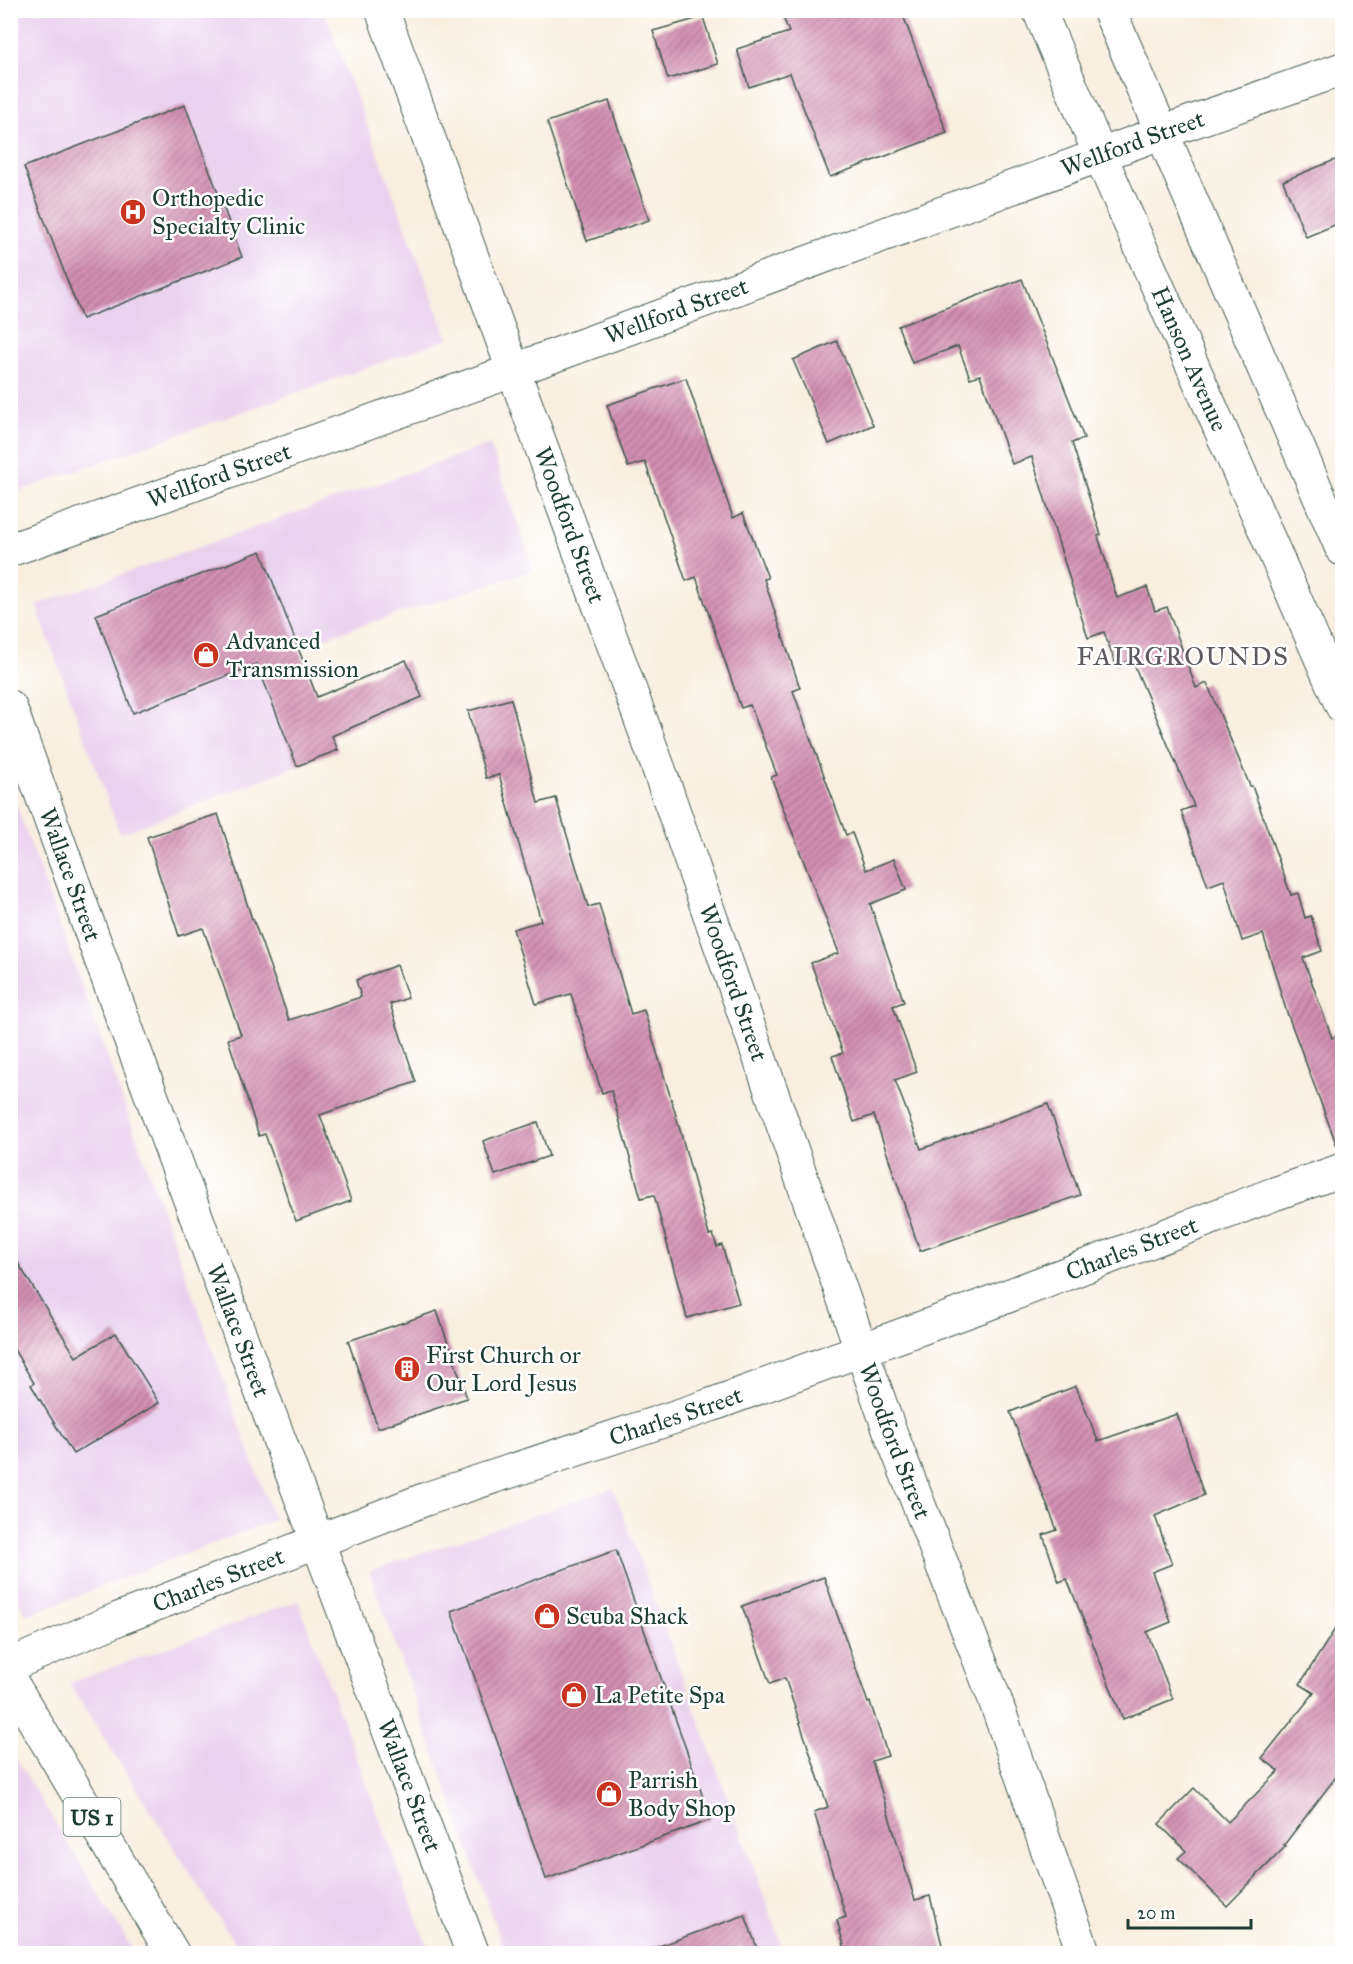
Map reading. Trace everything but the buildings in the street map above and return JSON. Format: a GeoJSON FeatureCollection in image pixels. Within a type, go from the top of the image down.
{"type":"FeatureCollection","features":[{"type":"Feature","properties":{"kind":"street","name":"Woodford Street"},"geometry":{"type":"LineString","coordinates":[[382,10],[661,775],[888,1426],[994,1697],[1084,1953]]}},
{"type":"Feature","properties":{"kind":"street","name":"Hanson Avenue"},"geometry":{"type":"LineString","coordinates":[[1039,10],[1342,706]]}},
{"type":"Feature","properties":{"kind":"street"},"geometry":{"type":"LineString","coordinates":[[1109,10],[1342,549]]}},
{"type":"Feature","properties":{"kind":"street","name":"Wellford Street"},"geometry":{"type":"LineString","coordinates":[[10,550],[512,371],[1163,132],[1342,69]]}},
{"type":"Feature","properties":{"kind":"street","name":"Wallace Street"},"geometry":{"type":"LineString","coordinates":[[10,707],[317,1542],[473,1953]]}},
{"type":"Feature","properties":{"kind":"street","name":"Charles Street"},"geometry":{"type":"LineString","coordinates":[[10,1665],[118,1619],[426,1499],[711,1405],[1342,1170]]}},
{"type":"Feature","properties":{"kind":"street","name":"US 1"},"geometry":{"type":"LineString","coordinates":[[10,1680],[173,1953]]}},
{"type":"Feature","properties":{"kind":"shaded area"},"geometry":{"type":"Polygon","coordinates":[[[10,11],[324,11],[448,339],[11,494],[10,11]]]}},
{"type":"Feature","properties":{"kind":"shaded area"},"geometry":{"type":"Polygon","coordinates":[[[490,444],[534,570],[298,646],[338,750],[120,834],[36,605],[490,444]]]}},
{"type":"Feature","properties":{"kind":"shaded area"},"geometry":{"type":"Polygon","coordinates":[[[10,787],[274,1520],[27,1615],[10,1588],[10,787]]]}},
{"type":"Feature","properties":{"kind":"shaded area"},"geometry":{"type":"Polygon","coordinates":[[[613,1488],[785,1953],[505,1953],[369,1571],[613,1488]]]}},
{"type":"Feature","properties":{"kind":"shaded area"},"geometry":{"type":"Polygon","coordinates":[[[298,1601],[430,1953],[241,1953],[69,1683],[298,1601]]]}},
{"type":"Feature","properties":{"kind":"shaded area"},"geometry":{"type":"Polygon","coordinates":[[[11,1751],[135,1953],[11,1953],[11,1751]]]}},
{"type":"Feature","properties":{"kind":"place","name":"Orthopedic Specialty Clinic"},"geometry":{"type":"Point","coordinates":[133,212]}},
{"type":"Feature","properties":{"kind":"place","name":"Advanced Transmission"},"geometry":{"type":"Point","coordinates":[206,655]}},
{"type":"Feature","properties":{"kind":"place","name":"First Church or Our Lord Jesus"},"geometry":{"type":"Point","coordinates":[407,1369]}},
{"type":"Feature","properties":{"kind":"place","name":"Scuba Shack"},"geometry":{"type":"Point","coordinates":[547,1616]}},
{"type":"Feature","properties":{"kind":"place","name":"La Petite Spa"},"geometry":{"type":"Point","coordinates":[574,1695]}},
{"type":"Feature","properties":{"kind":"place","name":"Parrish Body Shop"},"geometry":{"type":"Point","coordinates":[609,1794]}},
{"type":"Feature","properties":{"kind":"district","name":"FAIRGROUNDS"},"geometry":{"type":"Point","coordinates":[1183,656]}}]}
